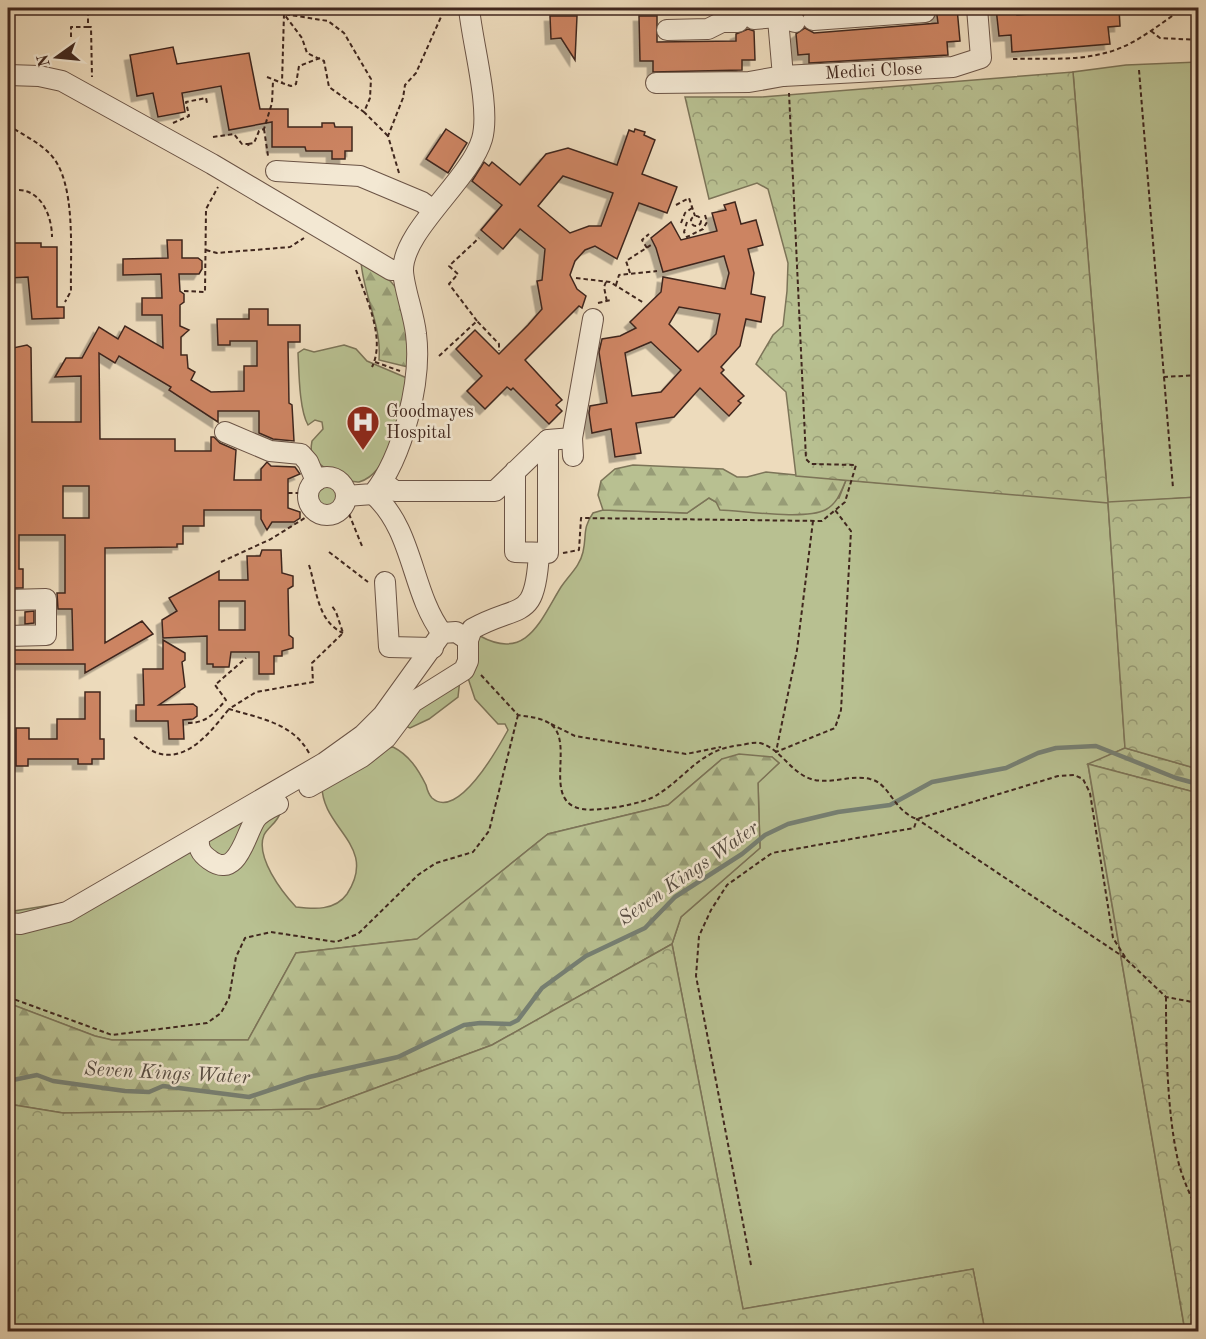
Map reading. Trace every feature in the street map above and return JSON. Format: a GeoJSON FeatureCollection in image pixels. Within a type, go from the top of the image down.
{"type":"FeatureCollection","features":[{"type":"Feature","properties":{"kind":"street"},"geometry":{"type":"LineString","coordinates":[[8,923],[20,924],[67,912],[318,766],[363,735],[383,715],[437,641],[434,622],[412,558],[378,488],[405,427],[415,376],[417,336],[403,270],[415,238],[433,210],[463,173],[482,140],[483,98],[469,8]]}},
{"type":"Feature","properties":{"kind":"street","name":"Medici Close"},"geometry":{"type":"LineString","coordinates":[[786,76],[953,67],[981,58],[977,8]]}},
{"type":"Feature","properties":{"kind":"street"},"geometry":{"type":"LineString","coordinates":[[667,30],[708,28],[722,22],[746,20],[925,12]]}},
{"type":"Feature","properties":{"kind":"street"},"geometry":{"type":"LineString","coordinates":[[656,83],[748,82],[786,76],[791,17]]}},
{"type":"Feature","properties":{"kind":"street"},"geometry":{"type":"LineString","coordinates":[[8,75],[39,72],[75,84],[216,159],[330,229],[391,270],[403,270]]}},
{"type":"Feature","properties":{"kind":"street"},"geometry":{"type":"LineString","coordinates":[[276,171],[360,176],[380,182],[422,202],[433,210]]}},
{"type":"Feature","properties":{"kind":"street"},"geometry":{"type":"LineString","coordinates":[[548,440],[572,447],[571,430],[593,319]]}},
{"type":"Feature","properties":{"kind":"street"},"geometry":{"type":"LineString","coordinates":[[225,432],[270,451],[301,454],[309,462],[312,487],[309,503],[316,511],[333,514],[344,501],[378,488],[395,491],[495,491],[548,440]]}},
{"type":"Feature","properties":{"kind":"street"},"geometry":{"type":"LineString","coordinates":[[199,836],[198,849],[215,864],[224,865],[235,860],[261,813],[362,757],[386,738],[413,702],[464,670],[468,661],[468,640],[472,629],[512,614],[528,604],[544,553],[548,440]]}},
{"type":"Feature","properties":{"kind":"street"},"geometry":{"type":"LineString","coordinates":[[515,471],[515,552],[544,553]]}},
{"type":"Feature","properties":{"kind":"street"},"geometry":{"type":"LineString","coordinates":[[312,487],[327,477],[338,480],[344,501]]}},
{"type":"Feature","properties":{"kind":"street"},"geometry":{"type":"LineString","coordinates":[[385,582],[388,647],[437,641],[456,632],[468,640]]}},
{"type":"Feature","properties":{"kind":"street"},"geometry":{"type":"LineString","coordinates":[[8,600],[46,599],[46,635],[8,636]]}},
{"type":"Feature","properties":{"kind":"path"},"geometry":{"type":"LineString","coordinates":[[282,83],[284,8]]}},
{"type":"Feature","properties":{"kind":"path"},"geometry":{"type":"LineString","coordinates":[[388,136],[403,98],[405,85],[416,72],[445,8]]}},
{"type":"Feature","properties":{"kind":"path"},"geometry":{"type":"LineString","coordinates":[[1013,59],[1087,57],[1107,53],[1151,32],[1184,8]]}},
{"type":"Feature","properties":{"kind":"path"},"geometry":{"type":"LineString","coordinates":[[88,11],[88,27]]}},
{"type":"Feature","properties":{"kind":"path"},"geometry":{"type":"LineString","coordinates":[[284,14],[302,38],[307,53],[324,62],[328,87],[363,112],[388,136],[403,186],[399,193]]}},
{"type":"Feature","properties":{"kind":"path"},"geometry":{"type":"LineString","coordinates":[[284,14],[328,21],[344,33],[371,79],[370,98],[363,112]]}},
{"type":"Feature","properties":{"kind":"path"},"geometry":{"type":"LineString","coordinates":[[71,37],[71,27],[91,27],[92,83],[75,84]]}},
{"type":"Feature","properties":{"kind":"path"},"geometry":{"type":"LineString","coordinates":[[1151,32],[1160,38],[1198,40]]}},
{"type":"Feature","properties":{"kind":"path"},"geometry":{"type":"LineString","coordinates":[[267,77],[291,86],[296,84],[299,66],[320,58]]}},
{"type":"Feature","properties":{"kind":"path"},"geometry":{"type":"LineString","coordinates":[[1139,70],[1173,488]]}},
{"type":"Feature","properties":{"kind":"path"},"geometry":{"type":"LineString","coordinates":[[544,553],[571,554],[579,550],[581,518],[822,521],[845,502],[856,465],[812,464],[806,459],[786,76]]}},
{"type":"Feature","properties":{"kind":"path"},"geometry":{"type":"LineString","coordinates":[[273,81],[272,103],[264,129],[269,171],[276,171]]}},
{"type":"Feature","properties":{"kind":"path"},"geometry":{"type":"LineString","coordinates":[[8,94],[8,109]]}},
{"type":"Feature","properties":{"kind":"path"},"geometry":{"type":"LineString","coordinates":[[167,126],[189,116],[186,102],[206,98],[207,103]]}},
{"type":"Feature","properties":{"kind":"path"},"geometry":{"type":"LineString","coordinates":[[8,125],[51,155],[62,171],[69,211],[71,291],[65,302]]}},
{"type":"Feature","properties":{"kind":"path"},"geometry":{"type":"LineString","coordinates":[[184,291],[205,292],[206,209],[216,159],[234,134],[242,144],[249,145],[254,143],[259,131],[264,129]]}},
{"type":"Feature","properties":{"kind":"path"},"geometry":{"type":"LineString","coordinates":[[19,190],[31,192],[44,205],[49,216],[52,237]]}},
{"type":"Feature","properties":{"kind":"path"},"geometry":{"type":"LineString","coordinates":[[676,205],[689,198],[695,216],[692,222]]}},
{"type":"Feature","properties":{"kind":"path"},"geometry":{"type":"LineString","coordinates":[[681,223],[685,213],[692,208]]}},
{"type":"Feature","properties":{"kind":"path"},"geometry":{"type":"LineString","coordinates":[[687,222],[684,232],[687,237],[704,229],[707,222],[705,215]]}},
{"type":"Feature","properties":{"kind":"path"},"geometry":{"type":"LineString","coordinates":[[676,223],[700,224],[701,218],[695,216]]}},
{"type":"Feature","properties":{"kind":"path"},"geometry":{"type":"LineString","coordinates":[[647,248],[642,240],[650,234]]}},
{"type":"Feature","properties":{"kind":"path"},"geometry":{"type":"LineString","coordinates":[[206,250],[217,253],[290,247],[306,236]]}},
{"type":"Feature","properties":{"kind":"path"},"geometry":{"type":"LineString","coordinates":[[478,238],[449,266],[458,274],[449,284],[477,321],[499,344],[499,351]]}},
{"type":"Feature","properties":{"kind":"path"},"geometry":{"type":"LineString","coordinates":[[630,274],[626,261],[651,245]]}},
{"type":"Feature","properties":{"kind":"path"},"geometry":{"type":"LineString","coordinates":[[65,250],[70,250]]}},
{"type":"Feature","properties":{"kind":"path"},"geometry":{"type":"LineString","coordinates":[[356,270],[373,321],[377,344],[375,362],[372,367]]}},
{"type":"Feature","properties":{"kind":"path"},"geometry":{"type":"LineString","coordinates":[[616,285],[619,275],[657,270]]}},
{"type":"Feature","properties":{"kind":"path"},"geometry":{"type":"LineString","coordinates":[[576,278],[606,281],[644,303]]}},
{"type":"Feature","properties":{"kind":"path"},"geometry":{"type":"LineString","coordinates":[[606,281],[604,287],[607,302]]}},
{"type":"Feature","properties":{"kind":"path"},"geometry":{"type":"LineString","coordinates":[[440,356],[477,321]]}},
{"type":"Feature","properties":{"kind":"path"},"geometry":{"type":"LineString","coordinates":[[375,362],[408,373]]}},
{"type":"Feature","properties":{"kind":"path"},"geometry":{"type":"LineString","coordinates":[[1164,377],[1198,375]]}},
{"type":"Feature","properties":{"kind":"path"},"geometry":{"type":"LineString","coordinates":[[288,493],[312,487]]}},
{"type":"Feature","properties":{"kind":"path"},"geometry":{"type":"LineString","coordinates":[[344,501],[362,546]]}},
{"type":"Feature","properties":{"kind":"path"},"geometry":{"type":"LineString","coordinates":[[776,752],[836,728],[841,710],[851,531],[835,510]]}},
{"type":"Feature","properties":{"kind":"path"},"geometry":{"type":"LineString","coordinates":[[221,562],[271,539],[316,511]]}},
{"type":"Feature","properties":{"kind":"path"},"geometry":{"type":"LineString","coordinates":[[776,752],[797,650],[813,521]]}},
{"type":"Feature","properties":{"kind":"path"},"geometry":{"type":"LineString","coordinates":[[329,552],[368,583],[385,582]]}},
{"type":"Feature","properties":{"kind":"path"},"geometry":{"type":"LineString","coordinates":[[309,565],[322,616],[335,630],[343,633]]}},
{"type":"Feature","properties":{"kind":"path"},"geometry":{"type":"LineString","coordinates":[[332,606],[343,633]]}},
{"type":"Feature","properties":{"kind":"path"},"geometry":{"type":"LineString","coordinates":[[134,736],[156,753],[180,753],[193,748],[229,709],[256,692],[313,682],[312,663],[343,633]]}},
{"type":"Feature","properties":{"kind":"path"},"geometry":{"type":"LineString","coordinates":[[188,723],[199,723],[210,718],[226,700],[214,685],[246,658]]}},
{"type":"Feature","properties":{"kind":"path"},"geometry":{"type":"LineString","coordinates":[[468,661],[518,715],[538,718],[575,736],[686,754],[759,743],[776,752],[792,770],[812,780],[871,779],[889,792],[898,809],[905,815],[917,819],[1128,960],[1166,997],[1198,1003]]}},
{"type":"Feature","properties":{"kind":"path"},"geometry":{"type":"LineString","coordinates":[[229,709],[272,722],[294,733],[318,766]]}},
{"type":"Feature","properties":{"kind":"path"},"geometry":{"type":"LineString","coordinates":[[8,997],[112,1035],[207,1023],[220,1013],[229,998],[236,957],[245,938],[271,932],[336,942],[358,934],[418,875],[436,863],[473,852],[489,831],[518,715]]}},
{"type":"Feature","properties":{"kind":"path"},"geometry":{"type":"LineString","coordinates":[[551,724],[560,738],[561,791],[570,803],[581,809],[641,802],[657,796],[697,761],[723,747]]}},
{"type":"Feature","properties":{"kind":"path"},"geometry":{"type":"LineString","coordinates":[[917,819],[1058,776],[1074,775],[1083,779],[1090,793],[1113,938],[1128,960]]}},
{"type":"Feature","properties":{"kind":"path"},"geometry":{"type":"LineString","coordinates":[[751,1265],[696,976],[699,936],[727,885],[772,853],[914,828],[917,819]]}},
{"type":"Feature","properties":{"kind":"path"},"geometry":{"type":"LineString","coordinates":[[1166,997],[1166,1034],[1177,1155],[1184,1181],[1198,1212]]}},
{"type":"Feature","properties":{"kind":"green space"},"geometry":{"type":"Polygon","coordinates":[[[1198,62],[1198,497],[1108,503],[1125,748],[1088,765],[1185,1331],[985,1331],[973,1269],[743,1309],[672,944],[681,917],[760,848],[758,782],[779,763],[772,757],[722,759],[668,805],[548,834],[418,939],[296,953],[248,1040],[112,1040],[95,1036],[8,1003],[8,912],[70,902],[238,820],[280,813],[264,835],[263,853],[271,874],[296,907],[324,908],[342,900],[355,877],[356,862],[353,850],[330,814],[324,800],[322,785],[378,750],[393,747],[412,763],[432,798],[442,802],[453,800],[465,791],[496,751],[508,730],[505,724],[498,724],[475,699],[468,678],[470,641],[480,636],[496,643],[510,644],[531,633],[579,562],[583,552],[586,528],[593,513],[603,510],[687,513],[709,498],[716,502],[839,498],[846,480],[1108,502],[1073,72],[1126,65],[1198,62]]]}},
{"type":"Feature","properties":{"kind":"green space"},"geometry":{"type":"Polygon","coordinates":[[[1073,72],[1108,502],[1198,497],[1198,769],[1125,748],[1108,503],[796,476],[786,392],[756,364],[773,335],[783,326],[787,291],[788,263],[768,189],[757,183],[709,199],[685,97],[761,97],[1073,72]]]}},
{"type":"Feature","properties":{"kind":"green space"},"geometry":{"type":"Polygon","coordinates":[[[361,261],[385,276],[401,297],[407,320],[408,367],[379,360],[378,335],[362,274],[361,261]]]}},
{"type":"Feature","properties":{"kind":"green space"},"geometry":{"type":"Polygon","coordinates":[[[344,345],[356,349],[367,361],[407,378],[403,405],[394,438],[379,466],[370,476],[359,482],[348,480],[334,473],[320,464],[313,456],[312,441],[323,429],[322,422],[315,420],[308,425],[300,390],[298,353],[304,349],[314,352],[344,345]]]}},
{"type":"Feature","properties":{"kind":"green space"},"geometry":{"type":"Polygon","coordinates":[[[633,465],[723,469],[737,477],[766,472],[846,480],[833,504],[816,513],[790,515],[720,510],[716,502],[709,498],[687,513],[603,510],[598,495],[601,481],[615,469],[633,465]]]}},
{"type":"Feature","properties":{"kind":"green space"},"geometry":{"type":"Polygon","coordinates":[[[327,483],[336,487],[340,496],[336,505],[327,509],[318,505],[314,496],[318,487],[327,483]]]}},
{"type":"Feature","properties":{"kind":"green space"},"geometry":{"type":"Polygon","coordinates":[[[460,679],[458,697],[429,719],[410,728],[403,725],[405,718],[460,679]]]}},
{"type":"Feature","properties":{"kind":"green space"},"geometry":{"type":"Polygon","coordinates":[[[1125,748],[1198,769],[1198,793],[1088,764],[1125,748]]]}},
{"type":"Feature","properties":{"kind":"green space"},"geometry":{"type":"Polygon","coordinates":[[[739,754],[772,757],[779,763],[758,783],[760,848],[681,917],[672,944],[492,1045],[319,1109],[63,1113],[8,1104],[8,1003],[95,1036],[112,1040],[248,1040],[296,953],[417,939],[548,834],[668,805],[722,759],[739,754]]]}},
{"type":"Feature","properties":{"kind":"green space"},"geometry":{"type":"Polygon","coordinates":[[[1088,764],[1198,793],[1198,1331],[1185,1331],[1088,764]]]}},
{"type":"Feature","properties":{"kind":"green space"},"geometry":{"type":"Polygon","coordinates":[[[672,944],[743,1309],[973,1269],[985,1331],[8,1331],[8,1104],[63,1113],[319,1109],[492,1045],[672,944]]]}},
{"type":"Feature","properties":{"kind":"building"},"geometry":{"type":"Polygon","coordinates":[[[936,8],[957,8],[960,41],[947,42],[948,55],[809,63],[809,54],[798,55],[796,34],[805,28],[814,33],[938,23],[936,8]]]}},
{"type":"Feature","properties":{"kind":"building"},"geometry":{"type":"Polygon","coordinates":[[[996,8],[1016,8],[1017,15],[1119,8],[1120,26],[1108,27],[1110,44],[1012,52],[1011,35],[999,36],[996,8]]]}},
{"type":"Feature","properties":{"kind":"building"},"geometry":{"type":"Polygon","coordinates":[[[550,16],[577,16],[575,60],[561,38],[551,39],[550,16]]]}},
{"type":"Feature","properties":{"kind":"building"},"geometry":{"type":"Polygon","coordinates":[[[639,16],[657,16],[657,42],[736,41],[736,34],[748,29],[754,31],[755,60],[742,60],[742,70],[653,72],[653,61],[640,61],[639,16]]]}},
{"type":"Feature","properties":{"kind":"building"},"geometry":{"type":"Polygon","coordinates":[[[173,47],[177,64],[249,53],[260,109],[288,109],[288,127],[322,127],[322,123],[334,123],[335,127],[352,127],[352,151],[345,151],[345,159],[332,159],[332,151],[306,151],[305,147],[272,147],[272,122],[229,130],[221,86],[182,93],[185,112],[158,117],[153,93],[137,96],[130,55],[173,47]]]}},
{"type":"Feature","properties":{"kind":"building"},"geometry":{"type":"Polygon","coordinates":[[[446,129],[467,143],[448,173],[426,159],[446,129]]]}},
{"type":"Feature","properties":{"kind":"building"},"geometry":{"type":"Polygon","coordinates":[[[635,129],[645,132],[644,135],[655,140],[642,174],[677,187],[667,213],[639,203],[617,259],[595,246],[585,250],[575,261],[570,275],[577,289],[586,296],[582,308],[579,306],[525,360],[562,400],[556,405],[562,411],[549,424],[513,388],[511,390],[507,387],[485,409],[467,391],[482,376],[456,349],[475,330],[499,354],[528,325],[542,309],[537,281],[542,280],[545,249],[520,229],[503,249],[481,230],[502,205],[472,181],[484,162],[489,166],[492,162],[520,185],[546,154],[568,148],[617,165],[629,130],[634,132],[635,129]],[[563,176],[538,206],[570,233],[589,226],[601,226],[613,193],[563,176]]]}},
{"type":"Feature","properties":{"kind":"building"},"geometry":{"type":"Polygon","coordinates":[[[735,202],[741,224],[756,220],[763,245],[748,249],[754,273],[751,294],[765,297],[761,322],[746,319],[740,346],[721,367],[724,370],[721,373],[744,396],[738,401],[741,403],[729,416],[700,388],[674,417],[636,423],[641,453],[615,457],[611,429],[592,433],[589,413],[590,406],[607,403],[599,352],[602,339],[620,336],[636,328],[630,322],[661,292],[663,277],[725,289],[729,273],[724,256],[663,272],[651,238],[671,222],[681,240],[717,231],[712,213],[726,210],[724,205],[735,202]],[[679,307],[669,324],[698,352],[716,334],[720,314],[679,307]],[[651,342],[625,353],[632,396],[661,392],[681,370],[651,342]]]}},
{"type":"Feature","properties":{"kind":"building"},"geometry":{"type":"Polygon","coordinates":[[[167,240],[182,240],[182,258],[198,258],[202,261],[199,274],[179,274],[180,291],[184,294],[184,302],[180,305],[180,326],[189,330],[181,337],[181,355],[187,355],[188,368],[195,372],[191,380],[211,392],[244,391],[244,366],[257,366],[257,341],[230,341],[230,345],[218,345],[217,319],[249,319],[249,309],[268,309],[268,325],[300,325],[300,342],[288,342],[289,403],[292,405],[294,441],[273,439],[259,433],[259,411],[218,411],[218,422],[169,390],[171,387],[119,356],[115,363],[99,353],[100,439],[175,439],[175,451],[211,451],[211,437],[214,437],[220,443],[236,450],[234,480],[261,480],[261,469],[267,462],[271,466],[295,467],[300,474],[288,479],[288,508],[300,512],[300,518],[294,522],[272,522],[267,530],[261,519],[261,510],[204,510],[204,526],[183,526],[183,544],[177,544],[177,547],[105,548],[105,643],[142,621],[153,634],[85,673],[85,664],[8,664],[8,650],[73,650],[72,609],[58,609],[57,593],[65,593],[65,535],[19,535],[19,569],[23,569],[23,588],[8,588],[8,403],[10,403],[8,349],[27,345],[31,348],[32,422],[81,422],[81,376],[55,377],[66,358],[82,358],[99,327],[118,339],[125,326],[163,348],[162,315],[142,315],[142,298],[162,298],[161,274],[123,275],[123,259],[168,258],[167,240]],[[63,486],[63,518],[89,518],[89,486],[63,486]]]}},
{"type":"Feature","properties":{"kind":"building"},"geometry":{"type":"Polygon","coordinates":[[[8,243],[41,243],[41,247],[57,247],[57,307],[64,307],[64,318],[32,319],[28,277],[8,278],[8,243]]]}},
{"type":"Feature","properties":{"kind":"building"},"geometry":{"type":"Polygon","coordinates":[[[262,550],[281,550],[282,573],[293,576],[293,586],[288,589],[289,635],[293,638],[293,648],[282,651],[282,656],[274,656],[274,674],[259,674],[259,652],[231,652],[229,667],[213,667],[213,664],[207,664],[207,636],[163,638],[162,620],[177,611],[169,598],[219,571],[219,580],[248,580],[247,556],[260,556],[262,550]],[[219,601],[219,630],[245,630],[245,601],[219,601]]]}},
{"type":"Feature","properties":{"kind":"building"},"geometry":{"type":"Polygon","coordinates":[[[34,611],[34,623],[25,624],[25,612],[34,611]]]}},
{"type":"Feature","properties":{"kind":"building"},"geometry":{"type":"Polygon","coordinates":[[[163,640],[185,653],[185,660],[182,662],[185,687],[159,705],[193,704],[197,707],[197,716],[183,720],[184,739],[169,739],[168,721],[136,721],[136,705],[144,705],[143,669],[163,669],[163,640]]]}},
{"type":"Feature","properties":{"kind":"building"},"geometry":{"type":"Polygon","coordinates":[[[85,692],[100,692],[100,739],[104,739],[104,759],[92,759],[92,764],[78,764],[78,759],[28,759],[28,766],[16,766],[16,728],[29,728],[29,739],[57,739],[57,719],[85,719],[85,692]]]}},
{"type":"Feature","properties":{"kind":"waterway","name":"Seven Kings Water"},"geometry":{"type":"LineString","coordinates":[[8,1081],[37,1075],[53,1081],[125,1091],[149,1092],[163,1086],[249,1097],[309,1077],[398,1057],[464,1025],[510,1024],[518,1020],[542,988],[586,956],[645,928],[675,897],[742,854],[765,835],[788,824],[838,812],[890,805],[932,782],[1006,768],[1038,753],[1056,748],[1096,746],[1176,778],[1198,784]]}},
{"type":"Feature","properties":{"kind":"place","name":"Goodmayes Hospital"},"geometry":{"type":"Point","coordinates":[363,451]}}]}
